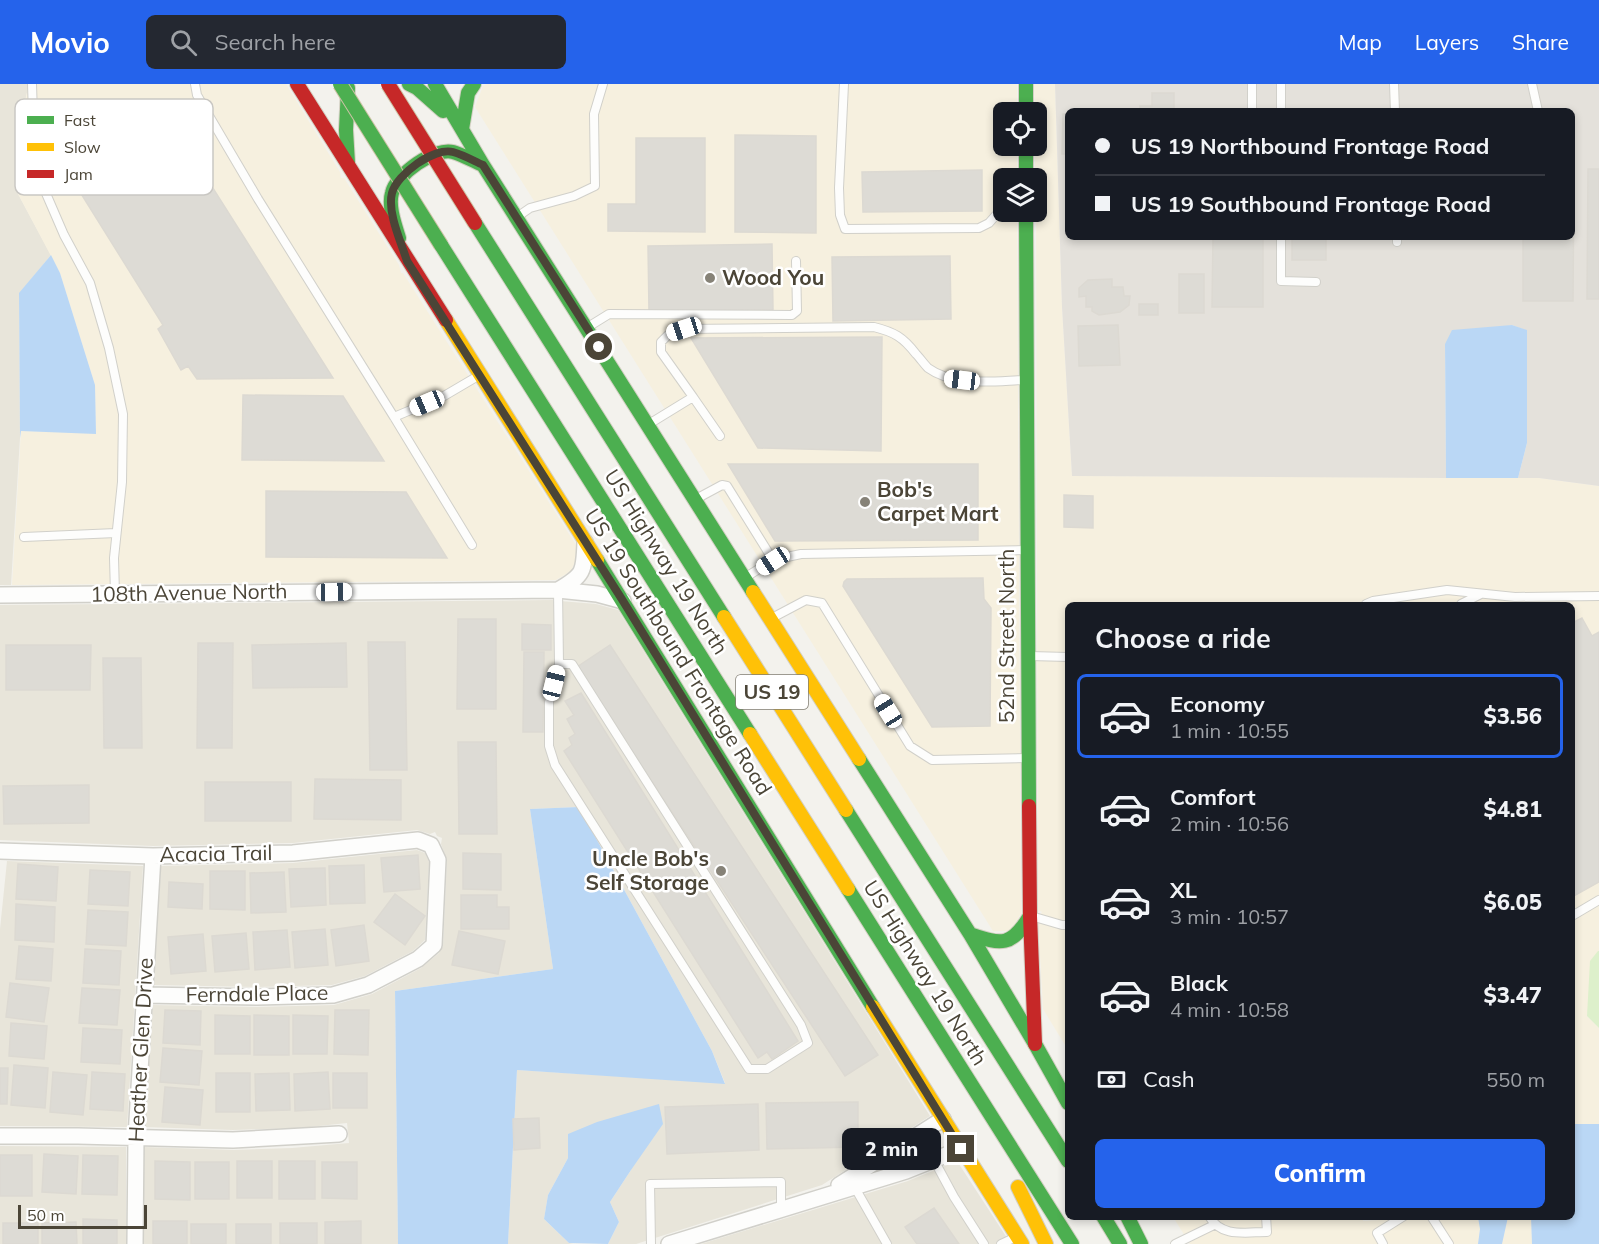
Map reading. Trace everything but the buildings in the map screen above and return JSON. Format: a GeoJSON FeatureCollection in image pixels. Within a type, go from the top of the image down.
{"type":"FeatureCollection","features":[{"type":"Feature","properties":{"kind":"main road","name":"US 19 Southbound Frontage Road"},"geometry":{"type":"LineString","coordinates":[[297,84],[623,601],[961,1149],[1020,1240]]}},
{"type":"Feature","properties":{"kind":"main road","name":"US Highway 19 North"},"geometry":{"type":"LineString","coordinates":[[340,84],[1072,1244]]}},
{"type":"Feature","properties":{"kind":"main road"},"geometry":{"type":"LineString","coordinates":[[348,84],[346,130],[349,168]]}},
{"type":"Feature","properties":{"kind":"main road","name":"US Highway 19 North"},"geometry":{"type":"LineString","coordinates":[[388,84],[1065,1156]]}},
{"type":"Feature","properties":{"kind":"main road"},"geometry":{"type":"LineString","coordinates":[[409,84],[417,87],[462,129]]}},
{"type":"Feature","properties":{"kind":"main road"},"geometry":{"type":"LineString","coordinates":[[435,84],[483,165],[970,934],[1065,1098]]}},
{"type":"Feature","properties":{"kind":"main road"},"geometry":{"type":"LineString","coordinates":[[462,129],[468,93],[474,84]]}},
{"type":"Feature","properties":{"kind":"main road"},"geometry":{"type":"LineString","coordinates":[[1026,84],[1026,102]]}},
{"type":"Feature","properties":{"kind":"main road"},"geometry":{"type":"LineString","coordinates":[[407,261],[393,216],[391,194],[397,181],[420,160],[451,151],[483,165]]}},
{"type":"Feature","properties":{"kind":"main road","name":"52nd Street North"},"geometry":{"type":"LineString","coordinates":[[1026,222],[1030,916],[1035,1044]]}},
{"type":"Feature","properties":{"kind":"main road"},"geometry":{"type":"LineString","coordinates":[[970,934],[995,942],[1009,941],[1019,935],[1030,916]]}},
{"type":"Feature","properties":{"kind":"main road"},"geometry":{"type":"LineString","coordinates":[[952,1054],[1046,1244]]}},
{"type":"Feature","properties":{"kind":"main road"},"geometry":{"type":"LineString","coordinates":[[1105,1220],[1120,1244]]}},
{"type":"Feature","properties":{"kind":"main road"},"geometry":{"type":"LineString","coordinates":[[1129,1220],[1141,1244]]}},
{"type":"Feature","properties":{"kind":"street"},"geometry":{"type":"LineString","coordinates":[[558,590],[578,578],[584,564],[585,542]]}},
{"type":"Feature","properties":{"kind":"street","name":"108th Avenue North"},"geometry":{"type":"LineString","coordinates":[[0,595],[558,590],[597,594],[623,601]]}},
{"type":"Feature","properties":{"kind":"street","name":"Acacia Trail"},"geometry":{"type":"LineString","coordinates":[[0,850],[153,856],[293,853],[418,840],[431,845]]}},
{"type":"Feature","properties":{"kind":"street","name":"Ferndale Place"},"geometry":{"type":"LineString","coordinates":[[145,995],[257,997],[333,995],[368,985],[398,970],[418,959],[434,945],[438,860],[431,845]]}},
{"type":"Feature","properties":{"kind":"street","name":"Heather Glen Drive"},"geometry":{"type":"LineString","coordinates":[[135,1244],[135,1137],[153,856]]}},
{"type":"Feature","properties":{"kind":"street"},"geometry":{"type":"LineString","coordinates":[[825,1194],[943,1119]]}},
{"type":"Feature","properties":{"kind":"street"},"geometry":{"type":"LineString","coordinates":[[0,1136],[233,1140],[339,1134]]}},
{"type":"Feature","properties":{"kind":"street"},"geometry":{"type":"LineString","coordinates":[[669,1244],[825,1194],[906,1171],[961,1149]]}},
{"type":"Feature","properties":{"kind":"lane"},"geometry":{"type":"LineString","coordinates":[[32,84],[32,99]]}},
{"type":"Feature","properties":{"kind":"lane"},"geometry":{"type":"LineString","coordinates":[[195,84],[199,99]]}},
{"type":"Feature","properties":{"kind":"lane"},"geometry":{"type":"LineString","coordinates":[[516,217],[530,208],[574,196],[595,186],[594,114],[603,84]]}},
{"type":"Feature","properties":{"kind":"lane"},"geometry":{"type":"LineString","coordinates":[[844,84],[839,188],[840,215],[845,229],[980,228],[993,218]]}},
{"type":"Feature","properties":{"kind":"lane"},"geometry":{"type":"LineString","coordinates":[[1252,84],[1252,108]]}},
{"type":"Feature","properties":{"kind":"lane"},"geometry":{"type":"LineString","coordinates":[[1281,84],[1281,108]]}},
{"type":"Feature","properties":{"kind":"lane"},"geometry":{"type":"LineString","coordinates":[[1395,84],[1395,108]]}},
{"type":"Feature","properties":{"kind":"lane"},"geometry":{"type":"LineString","coordinates":[[1532,84],[1537,108]]}},
{"type":"Feature","properties":{"kind":"lane"},"geometry":{"type":"LineString","coordinates":[[213,122],[472,545]]}},
{"type":"Feature","properties":{"kind":"lane"},"geometry":{"type":"LineString","coordinates":[[47,195],[64,235],[90,283],[109,348],[123,414],[122,482],[114,558],[115,594]]}},
{"type":"Feature","properties":{"kind":"lane"},"geometry":{"type":"LineString","coordinates":[[1281,240],[1281,281],[1316,282]]}},
{"type":"Feature","properties":{"kind":"lane"},"geometry":{"type":"LineString","coordinates":[[587,328],[609,314],[792,315],[797,311],[796,261]]}},
{"type":"Feature","properties":{"kind":"lane"},"geometry":{"type":"LineString","coordinates":[[720,436],[661,352],[661,342],[668,335],[684,329],[874,327],[894,332],[910,346],[927,368],[945,378],[978,381],[1027,380]]}},
{"type":"Feature","properties":{"kind":"lane"},"geometry":{"type":"LineString","coordinates":[[394,417],[444,396],[479,375]]}},
{"type":"Feature","properties":{"kind":"lane"},"geometry":{"type":"LineString","coordinates":[[648,425],[693,397]]}},
{"type":"Feature","properties":{"kind":"lane"},"geometry":{"type":"LineString","coordinates":[[695,500],[722,485],[727,486],[773,561]]}},
{"type":"Feature","properties":{"kind":"lane"},"geometry":{"type":"LineString","coordinates":[[24,537],[116,533]]}},
{"type":"Feature","properties":{"kind":"lane"},"geometry":{"type":"LineString","coordinates":[[745,578],[773,561],[801,554],[1028,550]]}},
{"type":"Feature","properties":{"kind":"lane"},"geometry":{"type":"LineString","coordinates":[[558,590],[559,664],[549,702],[549,746],[555,765],[749,1069],[767,1069],[808,1044],[801,1026],[572,664],[559,664]]}},
{"type":"Feature","properties":{"kind":"lane"},"geometry":{"type":"LineString","coordinates":[[1371,602],[1447,590],[1515,597],[1599,596]]}},
{"type":"Feature","properties":{"kind":"lane"},"geometry":{"type":"LineString","coordinates":[[1465,602],[1482,594]]}},
{"type":"Feature","properties":{"kind":"lane"},"geometry":{"type":"LineString","coordinates":[[1560,602],[1570,597]]}},
{"type":"Feature","properties":{"kind":"lane"},"geometry":{"type":"LineString","coordinates":[[771,619],[806,600],[822,603],[910,746],[932,760],[1029,758]]}},
{"type":"Feature","properties":{"kind":"lane"},"geometry":{"type":"LineString","coordinates":[[1028,656],[1065,657]]}},
{"type":"Feature","properties":{"kind":"lane"},"geometry":{"type":"LineString","coordinates":[[1575,914],[1599,900]]}},
{"type":"Feature","properties":{"kind":"lane"},"geometry":{"type":"LineString","coordinates":[[1030,916],[1065,925]]}},
{"type":"Feature","properties":{"kind":"lane"},"geometry":{"type":"LineString","coordinates":[[934,1160],[984,1244]]}},
{"type":"Feature","properties":{"kind":"lane"},"geometry":{"type":"LineString","coordinates":[[651,1244],[650,1184],[780,1182],[781,1209]]}},
{"type":"Feature","properties":{"kind":"lane"},"geometry":{"type":"LineString","coordinates":[[854,1186],[887,1244]]}},
{"type":"Feature","properties":{"kind":"lane"},"geometry":{"type":"LineString","coordinates":[[1212,1220],[1227,1232],[1267,1232],[1266,1220]]}},
{"type":"Feature","properties":{"kind":"lane"},"geometry":{"type":"LineString","coordinates":[[1383,1244],[1377,1233],[1398,1220]]}},
{"type":"Feature","properties":{"kind":"lane"},"geometry":{"type":"LineString","coordinates":[[1434,1220],[1449,1244]]}},
{"type":"Feature","properties":{"kind":"lane"},"geometry":{"type":"LineString","coordinates":[[1175,1244],[1214,1224]]}},
{"type":"Feature","properties":{"kind":"lane"},"geometry":{"type":"LineString","coordinates":[[1002,1244],[1020,1240]]}},
{"type":"Feature","properties":{"kind":"shaded area"},"geometry":{"type":"Polygon","coordinates":[[[0,84],[29,84],[26,99],[15,99],[15,195],[19,195],[51,255],[19,294],[20,438],[11,585],[0,585],[0,84]]]}},
{"type":"Feature","properties":{"kind":"shaded area"},"geometry":{"type":"Polygon","coordinates":[[[29,84],[286,84],[340,172],[341,178],[344,178],[399,265],[401,273],[576,545],[576,560],[571,571],[556,580],[12,585],[21,431],[96,433],[95,385],[60,273],[19,195],[213,195],[213,99],[26,99],[29,84]]]}},
{"type":"Feature","properties":{"kind":"shaded area"},"geometry":{"type":"Polygon","coordinates":[[[487,84],[1017,84],[1017,102],[993,102],[993,156],[1017,156],[1017,168],[993,168],[993,222],[1017,222],[1021,913],[1013,928],[1007,931],[993,931],[475,107],[483,86],[487,84]]]}},
{"type":"Feature","properties":{"kind":"shaded area"},"geometry":{"type":"Polygon","coordinates":[[[1034,84],[1055,84],[1062,307],[1072,476],[1539,478],[1599,486],[1599,951],[1587,1016],[1599,1028],[1599,1124],[1575,1124],[1575,602],[1065,602],[1065,1045],[1043,1009],[1038,918],[1042,912],[1038,910],[1036,222],[1047,222],[1047,168],[1035,168],[1035,156],[1047,156],[1047,102],[1035,102],[1034,84]]]}},
{"type":"Feature","properties":{"kind":"shaded area"},"geometry":{"type":"Polygon","coordinates":[[[1055,84],[1599,84],[1599,486],[1539,478],[1518,478],[1527,443],[1527,331],[1512,325],[1445,344],[1446,478],[1072,476],[1062,307],[1055,84]]]}},
{"type":"Feature","properties":{"kind":"shaded area"},"geometry":{"type":"Polygon","coordinates":[[[553,600],[555,604],[560,601],[596,604],[618,610],[930,1116],[822,1185],[636,1244],[608,1244],[619,1222],[610,1202],[631,1170],[568,1134],[568,1158],[548,1195],[544,1219],[569,1243],[573,1244],[508,1244],[517,1070],[725,1083],[712,1051],[579,807],[530,809],[553,969],[395,991],[398,1244],[144,1244],[144,1147],[234,1150],[349,1143],[347,1123],[300,1128],[233,1130],[145,1127],[153,1005],[257,1007],[334,1005],[372,994],[421,968],[439,953],[443,946],[447,860],[441,844],[442,838],[435,832],[430,834],[417,830],[293,843],[153,846],[0,840],[0,605],[553,600]]]}},
{"type":"Feature","properties":{"kind":"shaded area"},"geometry":{"type":"Polygon","coordinates":[[[417,850],[425,853],[429,862],[425,940],[413,951],[365,976],[332,985],[257,987],[154,985],[161,866],[293,863],[417,850]]]}},
{"type":"Feature","properties":{"kind":"shaded area"},"geometry":{"type":"Polygon","coordinates":[[[7,861],[143,866],[127,1127],[0,1126],[0,929],[7,861]]]}},
{"type":"Feature","properties":{"kind":"shaded area"},"geometry":{"type":"Polygon","coordinates":[[[0,1146],[126,1147],[126,1244],[0,1244],[0,1146]]]}},
{"type":"Feature","properties":{"kind":"shaded area"},"geometry":{"type":"Polygon","coordinates":[[[957,1161],[1011,1244],[701,1244],[908,1181],[957,1161]]]}},
{"type":"Feature","properties":{"kind":"shaded area"},"geometry":{"type":"Polygon","coordinates":[[[1175,1220],[1479,1220],[1480,1229],[1478,1244],[1190,1244],[1175,1220]]]}},
{"type":"Feature","properties":{"kind":"shaded area"},"geometry":{"type":"Polygon","coordinates":[[[1507,1220],[1531,1220],[1532,1244],[1502,1244],[1507,1220]]]}},
{"type":"Feature","properties":{"kind":"green space"},"geometry":{"type":"Polygon","coordinates":[[[1598,951],[1599,1028],[1587,1016],[1590,961],[1598,951]]]}},
{"type":"Feature","properties":{"kind":"water"},"geometry":{"type":"Polygon","coordinates":[[[51,255],[60,273],[95,385],[96,434],[21,431],[20,438],[19,293],[51,255]]]}},
{"type":"Feature","properties":{"kind":"water"},"geometry":{"type":"Polygon","coordinates":[[[1512,325],[1527,330],[1527,443],[1518,478],[1446,478],[1445,344],[1452,330],[1512,325]]]}},
{"type":"Feature","properties":{"kind":"water"},"geometry":{"type":"Polygon","coordinates":[[[579,807],[712,1051],[725,1084],[517,1070],[508,1244],[398,1244],[395,991],[553,969],[530,809],[579,807]]]}},
{"type":"Feature","properties":{"kind":"water"},"geometry":{"type":"Polygon","coordinates":[[[659,1104],[663,1124],[610,1202],[619,1222],[608,1244],[569,1243],[544,1219],[548,1195],[568,1158],[568,1134],[597,1122],[659,1104]]]}},
{"type":"Feature","properties":{"kind":"water"},"geometry":{"type":"Polygon","coordinates":[[[1575,1124],[1599,1124],[1599,1244],[1532,1244],[1531,1220],[1575,1220],[1575,1124]]]}},
{"type":"Feature","properties":{"kind":"water"},"geometry":{"type":"Polygon","coordinates":[[[1478,1220],[1507,1220],[1502,1244],[1478,1244],[1478,1220]]]}},
{"type":"Feature","properties":{"kind":"traffic: fast"},"geometry":{"type":"LineString","coordinates":[[340,84],[441,245]]}},
{"type":"Feature","properties":{"kind":"traffic: fast"},"geometry":{"type":"LineString","coordinates":[[409,84],[417,88],[443,111]]}},
{"type":"Feature","properties":{"kind":"traffic: fast"},"geometry":{"type":"LineString","coordinates":[[435,84],[483,165],[753,592]]}},
{"type":"Feature","properties":{"kind":"traffic: fast"},"geometry":{"type":"LineString","coordinates":[[462,129],[468,93],[474,84]]}},
{"type":"Feature","properties":{"kind":"traffic: fast"},"geometry":{"type":"LineString","coordinates":[[1026,84],[1026,102]]}},
{"type":"Feature","properties":{"kind":"traffic: fast"},"geometry":{"type":"LineString","coordinates":[[348,88],[346,130],[348,163]]}},
{"type":"Feature","properties":{"kind":"traffic: fast"},"geometry":{"type":"LineString","coordinates":[[399,238],[392,216],[391,198],[395,186],[408,170],[427,158],[445,152],[457,153],[483,165]]}},
{"type":"Feature","properties":{"kind":"traffic: fast"},"geometry":{"type":"LineString","coordinates":[[1026,156],[1026,168]]}},
{"type":"Feature","properties":{"kind":"traffic: fast"},"geometry":{"type":"LineString","coordinates":[[1026,222],[1029,806]]}},
{"type":"Feature","properties":{"kind":"traffic: fast"},"geometry":{"type":"LineString","coordinates":[[475,223],[724,617]]}},
{"type":"Feature","properties":{"kind":"traffic: fast"},"geometry":{"type":"LineString","coordinates":[[441,245],[750,734]]}},
{"type":"Feature","properties":{"kind":"traffic: fast"},"geometry":{"type":"LineString","coordinates":[[597,560],[873,1007]]}},
{"type":"Feature","properties":{"kind":"traffic: fast"},"geometry":{"type":"LineString","coordinates":[[859,759],[970,934],[1035,1044]]}},
{"type":"Feature","properties":{"kind":"traffic: fast"},"geometry":{"type":"LineString","coordinates":[[846,810],[1065,1156]]}},
{"type":"Feature","properties":{"kind":"traffic: fast"},"geometry":{"type":"LineString","coordinates":[[848,889],[1072,1244]]}},
{"type":"Feature","properties":{"kind":"traffic: fast"},"geometry":{"type":"LineString","coordinates":[[970,934],[990,940],[1005,941],[1017,933],[1030,916]]}},
{"type":"Feature","properties":{"kind":"traffic: fast"},"geometry":{"type":"LineString","coordinates":[[1035,1044],[1065,1098]]}},
{"type":"Feature","properties":{"kind":"traffic: fast"},"geometry":{"type":"LineString","coordinates":[[1105,1220],[1120,1244]]}},
{"type":"Feature","properties":{"kind":"traffic: fast"},"geometry":{"type":"LineString","coordinates":[[1129,1220],[1141,1244]]}},
{"type":"Feature","properties":{"kind":"traffic: slow"},"geometry":{"type":"LineString","coordinates":[[446,320],[597,560]]}},
{"type":"Feature","properties":{"kind":"traffic: slow"},"geometry":{"type":"LineString","coordinates":[[753,592],[859,759]]}},
{"type":"Feature","properties":{"kind":"traffic: slow"},"geometry":{"type":"LineString","coordinates":[[724,617],[846,810]]}},
{"type":"Feature","properties":{"kind":"traffic: slow"},"geometry":{"type":"LineString","coordinates":[[750,734],[848,889]]}},
{"type":"Feature","properties":{"kind":"traffic: slow"},"geometry":{"type":"LineString","coordinates":[[873,1007],[1022,1244]]}},
{"type":"Feature","properties":{"kind":"traffic: slow"},"geometry":{"type":"LineString","coordinates":[[1018,1187],[1046,1244]]}},
{"type":"Feature","properties":{"kind":"traffic: jam"},"geometry":{"type":"LineString","coordinates":[[297,84],[446,320]]}},
{"type":"Feature","properties":{"kind":"traffic: jam"},"geometry":{"type":"LineString","coordinates":[[388,84],[475,223]]}},
{"type":"Feature","properties":{"kind":"traffic: jam"},"geometry":{"type":"LineString","coordinates":[[1029,806],[1035,1044]]}},
{"type":"Feature","properties":{"kind":"place","name":"Wood You"},"geometry":{"type":"Point","coordinates":[710,278]}},
{"type":"Feature","properties":{"kind":"place","name":"Bob's Carpet Mart"},"geometry":{"type":"Point","coordinates":[865,502]}},
{"type":"Feature","properties":{"kind":"place","name":"Uncle Bob's Self Storage"},"geometry":{"type":"Point","coordinates":[721,871]}},
{"type":"Feature","properties":{"kind":"route"},"geometry":{"type":"LineString","coordinates":[[599,347],[483,165],[451,151],[420,160],[397,181],[391,194],[393,216],[407,261],[623,601],[961,1149]]}}]}
